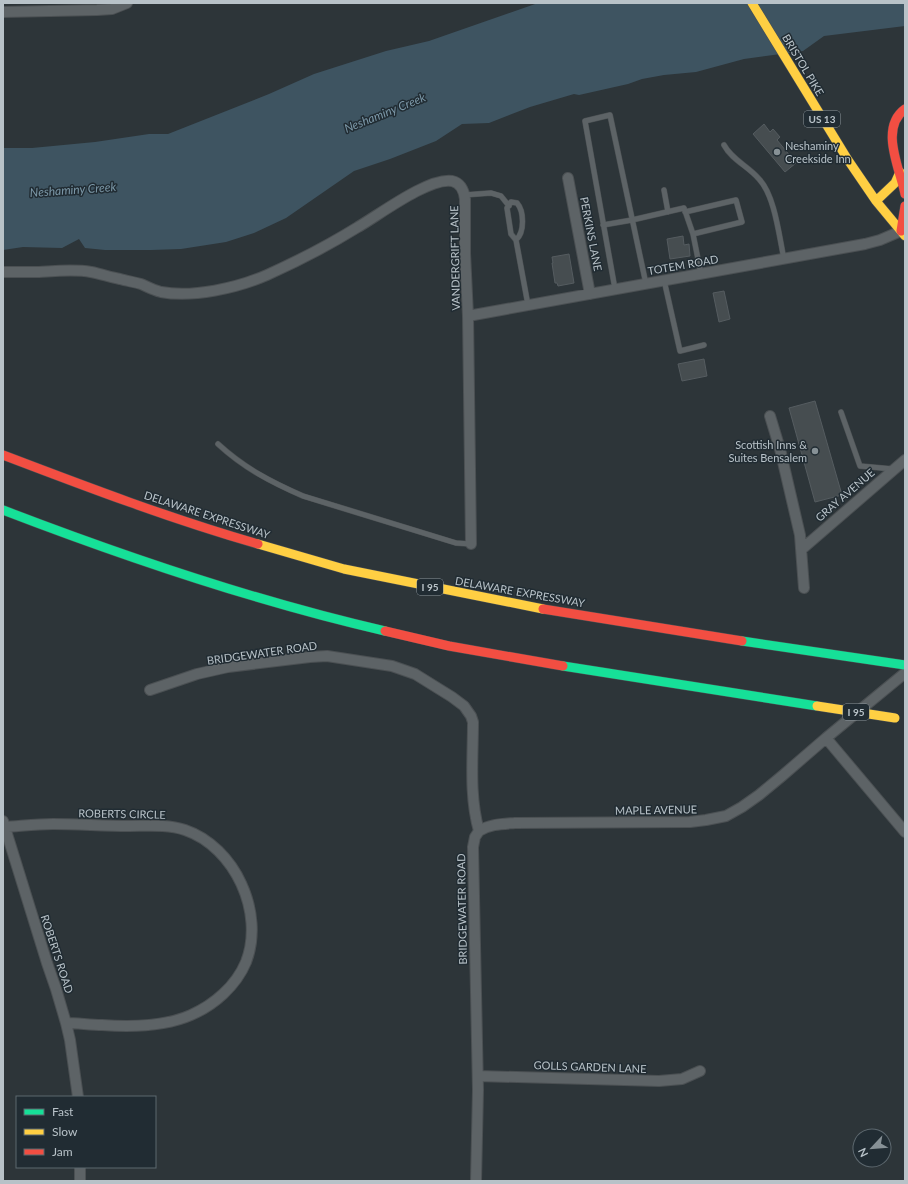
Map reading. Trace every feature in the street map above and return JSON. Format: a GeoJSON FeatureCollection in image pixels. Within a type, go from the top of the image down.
{"type":"FeatureCollection","features":[{"type":"Feature","properties":{"kind":"main road","name":"BRISTOL PIKE"},"geometry":{"type":"LineString","coordinates":[[752,3],[848,160],[876,201],[903,234]]}},
{"type":"Feature","properties":{"kind":"main road"},"geometry":{"type":"LineString","coordinates":[[905,109],[896,119],[892,132],[894,150],[905,194]]}},
{"type":"Feature","properties":{"kind":"main road"},"geometry":{"type":"LineString","coordinates":[[876,201],[895,183],[900,172]]}},
{"type":"Feature","properties":{"kind":"main road"},"geometry":{"type":"LineString","coordinates":[[903,234],[905,206]]}},
{"type":"Feature","properties":{"kind":"main road","name":"DELAWARE EXPRESSWAY"},"geometry":{"type":"LineString","coordinates":[[3,455],[162,514],[344,569],[542,609],[785,648],[905,665]]}},
{"type":"Feature","properties":{"kind":"main road","name":"I 95"},"geometry":{"type":"LineString","coordinates":[[3,510],[141,562],[255,598],[352,624],[466,649],[608,673],[905,719]]}},
{"type":"Feature","properties":{"kind":"street"},"geometry":{"type":"LineString","coordinates":[[3,12],[112,9],[127,3]]}},
{"type":"Feature","properties":{"kind":"street","name":"PERKINS LANE"},"geometry":{"type":"LineString","coordinates":[[568,178],[590,294]]}},
{"type":"Feature","properties":{"kind":"street","name":"VANDERGRIFT LANE"},"geometry":{"type":"LineString","coordinates":[[3,272],[65,270],[90,272],[141,284],[160,292],[188,294],[224,289],[238,286],[265,276],[301,259],[358,227],[422,188],[446,181],[458,183],[461,186],[466,199],[465,253],[468,316],[471,544]]}},
{"type":"Feature","properties":{"kind":"street","name":"TOTEM ROAD"},"geometry":{"type":"LineString","coordinates":[[468,316],[872,243],[903,234]]}},
{"type":"Feature","properties":{"kind":"street"},"geometry":{"type":"LineString","coordinates":[[770,416],[800,535],[804,588]]}},
{"type":"Feature","properties":{"kind":"street","name":"GRAY AVENUE"},"geometry":{"type":"LineString","coordinates":[[802,549],[905,460]]}},
{"type":"Feature","properties":{"kind":"street","name":"BRIDGEWATER ROAD"},"geometry":{"type":"LineString","coordinates":[[150,690],[197,674],[228,667],[326,656],[392,666],[415,674],[452,697],[464,706],[471,716],[473,722],[472,796],[474,816],[479,831],[475,837],[473,847],[474,956],[478,1076],[476,1181]]}},
{"type":"Feature","properties":{"kind":"street","name":"MAPLE AVENUE"},"geometry":{"type":"LineString","coordinates":[[479,831],[494,825],[516,823],[690,822],[726,816],[759,795],[905,672]]}},
{"type":"Feature","properties":{"kind":"street"},"geometry":{"type":"LineString","coordinates":[[826,738],[905,832]]}},
{"type":"Feature","properties":{"kind":"street","name":"ROBERTS CIRCLE"},"geometry":{"type":"LineString","coordinates":[[4,824],[153,825],[186,830],[211,845],[225,858],[241,881],[247,900],[251,933],[250,948],[246,962],[230,987],[221,997],[210,1005],[192,1015],[167,1024],[130,1026],[66,1023]]}},
{"type":"Feature","properties":{"kind":"street","name":"ROBERTS ROAD"},"geometry":{"type":"LineString","coordinates":[[4,824],[66,1023],[70,1040],[78,1096]]}},
{"type":"Feature","properties":{"kind":"street","name":"GOLLS GARDEN LANE"},"geometry":{"type":"LineString","coordinates":[[478,1076],[659,1081],[682,1079],[700,1071]]}},
{"type":"Feature","properties":{"kind":"street"},"geometry":{"type":"LineString","coordinates":[[80,1168],[80,1181]]}},
{"type":"Feature","properties":{"kind":"lane"},"geometry":{"type":"LineString","coordinates":[[615,289],[585,121],[610,115],[646,284]]}},
{"type":"Feature","properties":{"kind":"lane"},"geometry":{"type":"LineString","coordinates":[[724,145],[735,159],[759,178],[770,196],[784,259]]}},
{"type":"Feature","properties":{"kind":"lane"},"geometry":{"type":"LineString","coordinates":[[664,190],[668,212]]}},
{"type":"Feature","properties":{"kind":"lane"},"geometry":{"type":"LineString","coordinates":[[464,195],[491,193],[501,196],[509,206]]}},
{"type":"Feature","properties":{"kind":"lane"},"geometry":{"type":"LineString","coordinates":[[685,212],[736,200],[742,222],[693,234]]}},
{"type":"Feature","properties":{"kind":"lane"},"geometry":{"type":"LineString","coordinates":[[516,240],[522,232],[521,207],[517,202],[511,202],[507,208],[511,234],[516,240],[528,305]]}},
{"type":"Feature","properties":{"kind":"lane"},"geometry":{"type":"LineString","coordinates":[[603,225],[684,208],[693,234],[701,274]]}},
{"type":"Feature","properties":{"kind":"lane"},"geometry":{"type":"LineString","coordinates":[[664,280],[680,351],[704,346]]}},
{"type":"Feature","properties":{"kind":"lane"},"geometry":{"type":"LineString","coordinates":[[841,412],[860,466],[894,469]]}},
{"type":"Feature","properties":{"kind":"lane","name":"VANDERGRIFT LANE"},"geometry":{"type":"LineString","coordinates":[[218,444],[231,456],[250,469],[280,486],[304,496],[456,543],[471,544]]}},
{"type":"Feature","properties":{"kind":"water","name":"Neshaminy Creek"},"geometry":{"type":"Polygon","coordinates":[[[538,3],[905,3],[905,26],[824,36],[803,51],[744,59],[696,72],[642,79],[628,84],[579,95],[574,94],[530,107],[489,123],[462,124],[436,141],[354,171],[286,218],[254,233],[226,242],[181,249],[105,250],[85,248],[79,239],[62,248],[23,247],[3,250],[3,148],[32,148],[95,142],[149,134],[168,134],[269,94],[314,74],[386,51],[429,41],[538,3]]]}},
{"type":"Feature","properties":{"kind":"building","name":"Neshaminy Creekside Inn"},"geometry":{"type":"Polygon","coordinates":[[[764,124],[770,132],[773,129],[780,137],[777,140],[796,163],[785,172],[753,134],[764,124]]]}},
{"type":"Feature","properties":{"kind":"building"},"geometry":{"type":"Polygon","coordinates":[[[683,236],[684,245],[689,244],[690,256],[670,259],[667,239],[683,236]]]}},
{"type":"Feature","properties":{"kind":"building"},"geometry":{"type":"Polygon","coordinates":[[[569,254],[574,283],[558,286],[557,283],[555,283],[552,257],[569,254]]]}},
{"type":"Feature","properties":{"kind":"building"},"geometry":{"type":"Polygon","coordinates":[[[724,291],[730,319],[719,322],[713,293],[724,291]]]}},
{"type":"Feature","properties":{"kind":"building"},"geometry":{"type":"Polygon","coordinates":[[[704,359],[707,376],[682,381],[678,364],[704,359]]]}},
{"type":"Feature","properties":{"kind":"building","name":"Scottish Inns & Suites Bensalem"},"geometry":{"type":"Polygon","coordinates":[[[815,401],[842,495],[815,502],[789,408],[815,401]]]}},
{"type":"Feature","properties":{"kind":"traffic: fast"},"geometry":{"type":"LineString","coordinates":[[3,510],[97,545],[192,577],[288,606],[385,631]]}},
{"type":"Feature","properties":{"kind":"traffic: fast"},"geometry":{"type":"LineString","coordinates":[[742,641],[905,665]]}},
{"type":"Feature","properties":{"kind":"traffic: fast"},"geometry":{"type":"LineString","coordinates":[[563,666],[817,706]]}},
{"type":"Feature","properties":{"kind":"traffic: slow"},"geometry":{"type":"LineString","coordinates":[[752,3],[848,160],[876,201],[905,236]]}},
{"type":"Feature","properties":{"kind":"traffic: slow"},"geometry":{"type":"LineString","coordinates":[[876,201],[895,183],[900,172]]}},
{"type":"Feature","properties":{"kind":"traffic: slow"},"geometry":{"type":"LineString","coordinates":[[258,544],[344,569],[543,609]]}},
{"type":"Feature","properties":{"kind":"traffic: slow"},"geometry":{"type":"LineString","coordinates":[[817,706],[895,718]]}},
{"type":"Feature","properties":{"kind":"traffic: jam"},"geometry":{"type":"LineString","coordinates":[[905,109],[897,117],[893,127],[892,138],[893,149],[905,194]]}},
{"type":"Feature","properties":{"kind":"traffic: jam"},"geometry":{"type":"LineString","coordinates":[[901,231],[905,206]]}},
{"type":"Feature","properties":{"kind":"traffic: jam"},"geometry":{"type":"LineString","coordinates":[[3,455],[161,513],[258,544]]}},
{"type":"Feature","properties":{"kind":"traffic: jam"},"geometry":{"type":"LineString","coordinates":[[543,609],[742,641]]}},
{"type":"Feature","properties":{"kind":"traffic: jam"},"geometry":{"type":"LineString","coordinates":[[385,631],[449,646],[563,666]]}},
{"type":"Feature","properties":{"kind":"place","name":"Neshaminy Creekside Inn"},"geometry":{"type":"Point","coordinates":[777,152]}},
{"type":"Feature","properties":{"kind":"place","name":"Scottish Inns & Suites Bensalem"},"geometry":{"type":"Point","coordinates":[815,451]}}]}
